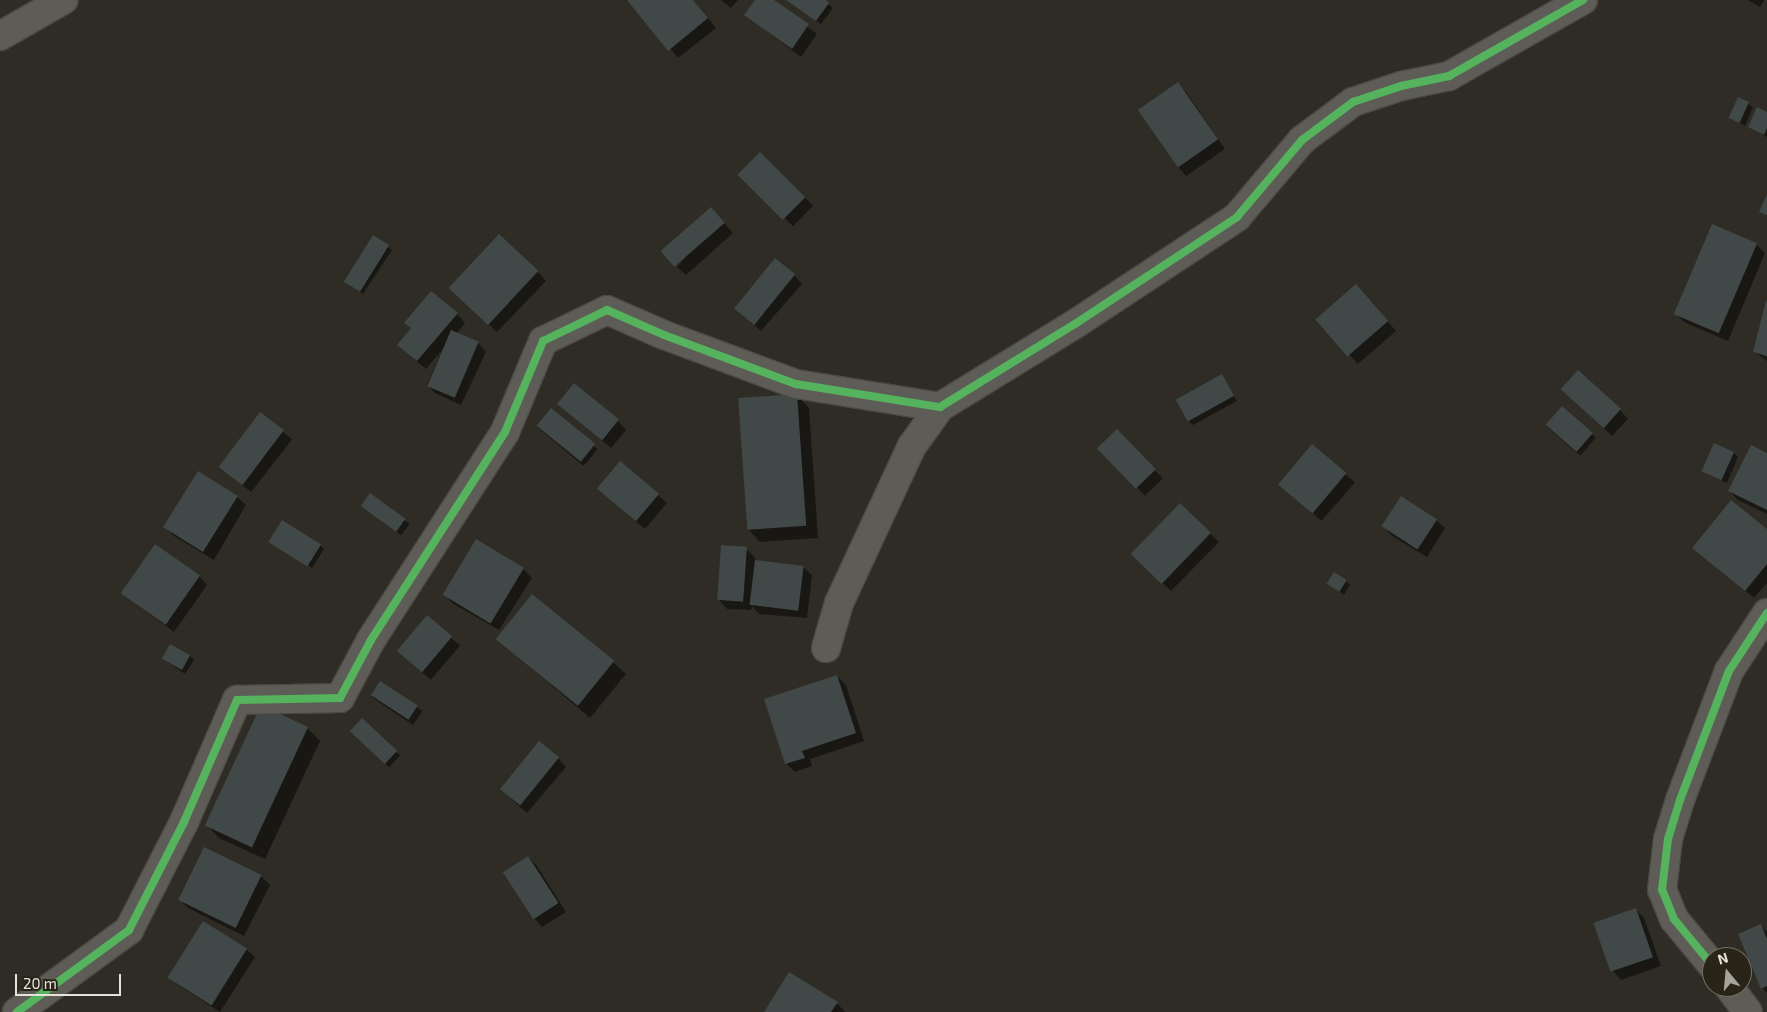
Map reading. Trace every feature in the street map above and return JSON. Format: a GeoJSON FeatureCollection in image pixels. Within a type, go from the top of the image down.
{"type":"FeatureCollection","features":[{"type":"Feature","properties":{"kind":"street"},"geometry":{"type":"LineString","coordinates":[[0,36],[63,0]]}},
{"type":"Feature","properties":{"kind":"street"},"geometry":{"type":"LineString","coordinates":[[826,648],[838,603],[912,446],[940,407],[1075,324],[1237,217],[1302,140],[1353,102],[1401,86],[1449,76],[1583,0]]}},
{"type":"Feature","properties":{"kind":"street"},"geometry":{"type":"LineString","coordinates":[[17,1012],[128,930],[184,822],[237,700],[340,698],[371,640],[505,432],[543,341],[607,310],[664,335],[796,384],[940,407]]}},
{"type":"Feature","properties":{"kind":"street"},"geometry":{"type":"LineString","coordinates":[[1702,953],[1674,919],[1662,890],[1668,839],[1680,800],[1729,671],[1767,613]]}},
{"type":"Feature","properties":{"kind":"street"},"geometry":{"type":"LineString","coordinates":[[1737,997],[1748,1012]]}},
{"type":"Feature","properties":{"kind":"building"},"geometry":{"type":"Polygon","coordinates":[[[627,0],[693,0],[708,18],[668,51],[627,0]]]}},
{"type":"Feature","properties":{"kind":"building"},"geometry":{"type":"Polygon","coordinates":[[[755,0],[774,0],[809,24],[792,49],[744,15],[755,0]]]}},
{"type":"Feature","properties":{"kind":"building"},"geometry":{"type":"Polygon","coordinates":[[[786,0],[826,0],[829,3],[816,21],[786,0]]]}},
{"type":"Feature","properties":{"kind":"building"},"geometry":{"type":"Polygon","coordinates":[[[1178,82],[1218,139],[1178,167],[1138,110],[1178,82]]]}},
{"type":"Feature","properties":{"kind":"building"},"geometry":{"type":"Polygon","coordinates":[[[1738,97],[1749,102],[1740,123],[1729,118],[1738,97]]]}},
{"type":"Feature","properties":{"kind":"building"},"geometry":{"type":"Polygon","coordinates":[[[1757,107],[1767,112],[1767,128],[1764,135],[1748,127],[1757,107]]]}},
{"type":"Feature","properties":{"kind":"building"},"geometry":{"type":"Polygon","coordinates":[[[760,152],[805,197],[783,220],[737,175],[760,152]]]}},
{"type":"Feature","properties":{"kind":"building"},"geometry":{"type":"Polygon","coordinates":[[[1767,194],[1767,215],[1759,212],[1767,194]]]}},
{"type":"Feature","properties":{"kind":"building"},"geometry":{"type":"Polygon","coordinates":[[[711,207],[725,223],[674,267],[660,251],[711,207]]]}},
{"type":"Feature","properties":{"kind":"building"},"geometry":{"type":"Polygon","coordinates":[[[1712,224],[1757,243],[1719,333],[1674,314],[1712,224]]]}},
{"type":"Feature","properties":{"kind":"building"},"geometry":{"type":"Polygon","coordinates":[[[499,234],[538,271],[488,325],[449,288],[499,234]]]}},
{"type":"Feature","properties":{"kind":"building"},"geometry":{"type":"Polygon","coordinates":[[[373,235],[389,245],[360,292],[344,282],[373,235]]]}},
{"type":"Feature","properties":{"kind":"building"},"geometry":{"type":"Polygon","coordinates":[[[775,258],[795,274],[754,325],[734,309],[775,258]]]}},
{"type":"Feature","properties":{"kind":"building"},"geometry":{"type":"Polygon","coordinates":[[[1356,284],[1388,321],[1347,356],[1315,319],[1356,284]]]}},
{"type":"Feature","properties":{"kind":"building"},"geometry":{"type":"Polygon","coordinates":[[[431,291],[458,313],[417,361],[397,345],[411,328],[404,323],[431,291]]]}},
{"type":"Feature","properties":{"kind":"building"},"geometry":{"type":"Polygon","coordinates":[[[1767,301],[1767,356],[1753,352],[1767,301]]]}},
{"type":"Feature","properties":{"kind":"building"},"geometry":{"type":"Polygon","coordinates":[[[451,330],[479,342],[455,398],[427,386],[451,330]]]}},
{"type":"Feature","properties":{"kind":"building"},"geometry":{"type":"Polygon","coordinates":[[[1578,370],[1621,409],[1604,428],[1561,389],[1578,370]]]}},
{"type":"Feature","properties":{"kind":"building"},"geometry":{"type":"Polygon","coordinates":[[[1222,374],[1234,396],[1188,422],[1176,400],[1222,374]]]}},
{"type":"Feature","properties":{"kind":"building"},"geometry":{"type":"Polygon","coordinates":[[[574,383],[619,420],[602,440],[557,404],[574,383]]]}},
{"type":"Feature","properties":{"kind":"building"},"geometry":{"type":"Polygon","coordinates":[[[797,394],[806,526],[747,530],[738,398],[797,394]]]}},
{"type":"Feature","properties":{"kind":"building"},"geometry":{"type":"Polygon","coordinates":[[[1562,406],[1593,433],[1577,452],[1546,425],[1562,406]]]}},
{"type":"Feature","properties":{"kind":"building"},"geometry":{"type":"Polygon","coordinates":[[[551,408],[595,444],[581,462],[537,426],[551,408]]]}},
{"type":"Feature","properties":{"kind":"building"},"geometry":{"type":"Polygon","coordinates":[[[260,412],[284,430],[242,485],[218,467],[260,412]]]}},
{"type":"Feature","properties":{"kind":"building"},"geometry":{"type":"Polygon","coordinates":[[[1117,429],[1156,469],[1136,489],[1097,448],[1117,429]]]}},
{"type":"Feature","properties":{"kind":"building"},"geometry":{"type":"Polygon","coordinates":[[[1714,443],[1734,452],[1721,480],[1701,471],[1714,443]]]}},
{"type":"Feature","properties":{"kind":"building"},"geometry":{"type":"Polygon","coordinates":[[[1312,444],[1346,473],[1312,514],[1278,485],[1312,444]]]}},
{"type":"Feature","properties":{"kind":"building"},"geometry":{"type":"Polygon","coordinates":[[[1751,445],[1767,453],[1767,510],[1728,491],[1751,445]]]}},
{"type":"Feature","properties":{"kind":"building"},"geometry":{"type":"Polygon","coordinates":[[[620,461],[659,494],[636,521],[597,489],[620,461]]]}},
{"type":"Feature","properties":{"kind":"building"},"geometry":{"type":"Polygon","coordinates":[[[198,471],[238,496],[203,552],[163,527],[198,471]]]}},
{"type":"Feature","properties":{"kind":"building"},"geometry":{"type":"Polygon","coordinates":[[[370,493],[406,519],[396,532],[361,506],[370,493]]]}},
{"type":"Feature","properties":{"kind":"building"},"geometry":{"type":"Polygon","coordinates":[[[1401,496],[1437,519],[1417,550],[1381,526],[1401,496]]]}},
{"type":"Feature","properties":{"kind":"building"},"geometry":{"type":"Polygon","coordinates":[[[1731,500],[1767,529],[1767,564],[1745,591],[1692,548],[1731,500]]]}},
{"type":"Feature","properties":{"kind":"building"},"geometry":{"type":"Polygon","coordinates":[[[1180,503],[1211,533],[1162,584],[1131,554],[1180,503]]]}},
{"type":"Feature","properties":{"kind":"building"},"geometry":{"type":"Polygon","coordinates":[[[282,520],[321,544],[307,566],[268,542],[282,520]]]}},
{"type":"Feature","properties":{"kind":"building"},"geometry":{"type":"Polygon","coordinates":[[[476,539],[524,568],[491,624],[443,595],[476,539]]]}},
{"type":"Feature","properties":{"kind":"building"},"geometry":{"type":"Polygon","coordinates":[[[155,544],[200,576],[166,625],[121,593],[155,544]]]}},
{"type":"Feature","properties":{"kind":"building"},"geometry":{"type":"Polygon","coordinates":[[[721,545],[747,547],[743,602],[717,600],[721,545]]]}},
{"type":"Feature","properties":{"kind":"building"},"geometry":{"type":"Polygon","coordinates":[[[755,560],[804,566],[798,611],[750,605],[755,560]]]}},
{"type":"Feature","properties":{"kind":"building"},"geometry":{"type":"Polygon","coordinates":[[[1334,572],[1347,580],[1339,592],[1327,584],[1334,572]]]}},
{"type":"Feature","properties":{"kind":"building"},"geometry":{"type":"Polygon","coordinates":[[[532,594],[614,661],[578,706],[495,639],[532,594]]]}},
{"type":"Feature","properties":{"kind":"building"},"geometry":{"type":"Polygon","coordinates":[[[427,615],[452,636],[422,672],[397,651],[427,615]]]}},
{"type":"Feature","properties":{"kind":"building"},"geometry":{"type":"Polygon","coordinates":[[[170,644],[190,655],[182,670],[162,659],[170,644]]]}},
{"type":"Feature","properties":{"kind":"building"},"geometry":{"type":"Polygon","coordinates":[[[837,675],[856,733],[802,751],[805,758],[785,764],[764,699],[837,675]]]}},
{"type":"Feature","properties":{"kind":"building"},"geometry":{"type":"Polygon","coordinates":[[[380,681],[418,706],[408,720],[371,695],[380,681]]]}},
{"type":"Feature","properties":{"kind":"building"},"geometry":{"type":"Polygon","coordinates":[[[261,705],[308,727],[252,848],[205,826],[261,705]]]}},
{"type":"Feature","properties":{"kind":"building"},"geometry":{"type":"Polygon","coordinates":[[[362,718],[397,751],[385,764],[350,731],[362,718]]]}},
{"type":"Feature","properties":{"kind":"building"},"geometry":{"type":"Polygon","coordinates":[[[539,741],[559,757],[520,806],[500,789],[539,741]]]}},
{"type":"Feature","properties":{"kind":"building"},"geometry":{"type":"Polygon","coordinates":[[[204,847],[262,875],[236,928],[178,900],[204,847]]]}},
{"type":"Feature","properties":{"kind":"building"},"geometry":{"type":"Polygon","coordinates":[[[528,856],[558,903],[533,919],[503,872],[528,856]]]}},
{"type":"Feature","properties":{"kind":"building"},"geometry":{"type":"Polygon","coordinates":[[[1636,908],[1653,957],[1610,972],[1593,923],[1636,908]]]}},
{"type":"Feature","properties":{"kind":"building"},"geometry":{"type":"Polygon","coordinates":[[[203,921],[247,949],[212,1005],[167,978],[203,921]]]}},
{"type":"Feature","properties":{"kind":"building"},"geometry":{"type":"Polygon","coordinates":[[[1761,924],[1767,939],[1767,986],[1761,989],[1752,967],[1752,947],[1743,947],[1738,934],[1761,924]]]}},
{"type":"Feature","properties":{"kind":"building"},"geometry":{"type":"Polygon","coordinates":[[[789,972],[838,1002],[831,1012],[764,1012],[789,972]]]}},
{"type":"Feature","properties":{"kind":"cycle path"},"geometry":{"type":"LineString","coordinates":[[17,1012],[129,930],[184,822],[237,700],[340,698],[371,640],[505,432],[543,341],[607,310],[664,335],[796,384],[940,407],[1075,324],[1237,217],[1302,140],[1353,102],[1401,86],[1449,76],[1583,0]]}},
{"type":"Feature","properties":{"kind":"cycle path"},"geometry":{"type":"LineString","coordinates":[[1702,953],[1674,919],[1662,890],[1668,839],[1680,800],[1729,671],[1767,613]]}}]}
